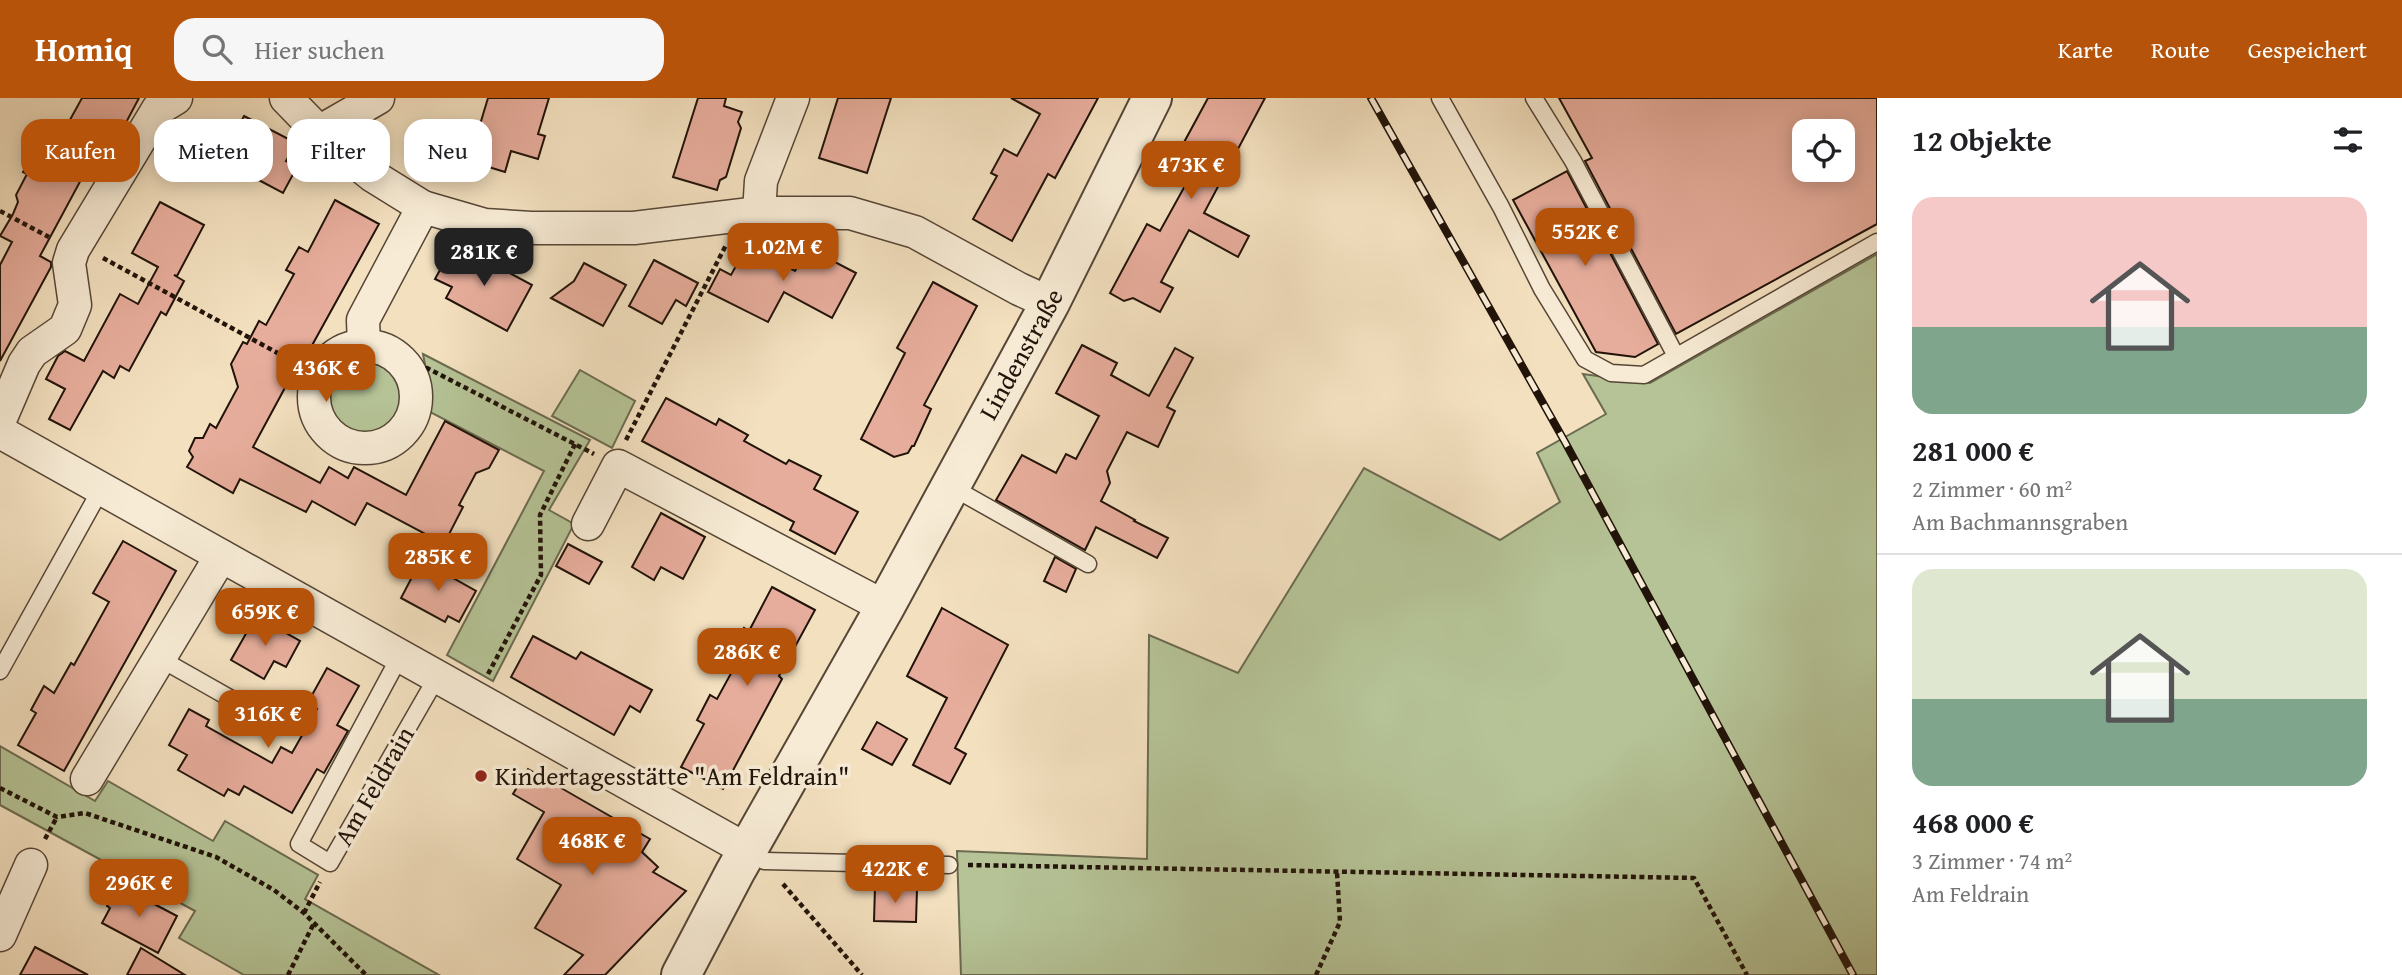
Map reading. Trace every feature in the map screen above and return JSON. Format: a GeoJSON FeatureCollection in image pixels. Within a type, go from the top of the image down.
{"type":"FeatureCollection","features":[{"type":"Feature","properties":{"kind":"street"},"geometry":{"type":"LineString","coordinates":[[0,420],[23,364],[32,352],[65,329],[75,305],[69,264],[75,247],[158,109],[176,98]]}},
{"type":"Feature","properties":{"kind":"street"},"geometry":{"type":"LineString","coordinates":[[286,98],[306,119]]}},
{"type":"Feature","properties":{"kind":"street"},"geometry":{"type":"LineString","coordinates":[[341,119],[378,98]]}},
{"type":"Feature","properties":{"kind":"street"},"geometry":{"type":"LineString","coordinates":[[750,215],[793,98]]}},
{"type":"Feature","properties":{"kind":"street","name":"Lindenstraße"},"geometry":{"type":"LineString","coordinates":[[681,975],[755,856],[885,607],[1050,303],[1152,98]]}},
{"type":"Feature","properties":{"kind":"street"},"geometry":{"type":"LineString","coordinates":[[383,182],[424,206],[485,225],[634,228],[750,215],[850,213],[915,232],[1050,303]]}},
{"type":"Feature","properties":{"kind":"street"},"geometry":{"type":"LineString","coordinates":[[364,346],[363,320],[424,206]]}},
{"type":"Feature","properties":{"kind":"street"},"geometry":{"type":"LineString","coordinates":[[364,346],[388,352],[399,359],[413,380],[416,394],[410,422],[390,442],[362,449],[348,446],[325,429],[317,417],[314,396],[318,375],[326,363],[350,348],[364,346]]}},
{"type":"Feature","properties":{"kind":"street"},"geometry":{"type":"LineString","coordinates":[[0,432],[755,856]]}},
{"type":"Feature","properties":{"kind":"street"},"geometry":{"type":"LineString","coordinates":[[589,524],[615,465],[885,607]]}},
{"type":"Feature","properties":{"kind":"street"},"geometry":{"type":"LineString","coordinates":[[87,779],[221,556]]}},
{"type":"Feature","properties":{"kind":"street"},"geometry":{"type":"LineString","coordinates":[[0,935],[31,865]]}},
{"type":"Feature","properties":{"kind":"lane"},"geometry":{"type":"LineString","coordinates":[[1440,98],[1501,207],[1542,289],[1585,359],[1611,373],[1644,375],[1877,242]]}},
{"type":"Feature","properties":{"kind":"lane"},"geometry":{"type":"LineString","coordinates":[[1534,98],[1573,161],[1676,356]]}},
{"type":"Feature","properties":{"kind":"lane"},"geometry":{"type":"LineString","coordinates":[[950,486],[1088,564]]}},
{"type":"Feature","properties":{"kind":"lane"},"geometry":{"type":"LineString","coordinates":[[0,671],[101,489]]}},
{"type":"Feature","properties":{"kind":"lane","name":"Am Feldrain"},"geometry":{"type":"LineString","coordinates":[[400,656],[299,844],[330,863],[438,677]]}},
{"type":"Feature","properties":{"kind":"lane"},"geometry":{"type":"LineString","coordinates":[[159,658],[272,722]]}},
{"type":"Feature","properties":{"kind":"lane"},"geometry":{"type":"LineString","coordinates":[[755,856],[949,865]]}},
{"type":"Feature","properties":{"kind":"path"},"geometry":{"type":"LineString","coordinates":[[0,211],[75,247],[318,375]]}},
{"type":"Feature","properties":{"kind":"path"},"geometry":{"type":"LineString","coordinates":[[413,380],[427,368],[615,465],[750,215]]}},
{"type":"Feature","properties":{"kind":"path"},"geometry":{"type":"LineString","coordinates":[[474,698],[500,655],[541,575],[540,515],[575,444]]}},
{"type":"Feature","properties":{"kind":"path"},"geometry":{"type":"LineString","coordinates":[[0,788],[57,817],[85,813],[216,857],[274,890],[314,923],[366,975]]}},
{"type":"Feature","properties":{"kind":"path"},"geometry":{"type":"LineString","coordinates":[[755,856],[862,975]]}},
{"type":"Feature","properties":{"kind":"path"},"geometry":{"type":"LineString","coordinates":[[304,914],[330,863]]}},
{"type":"Feature","properties":{"kind":"path"},"geometry":{"type":"LineString","coordinates":[[949,865],[1694,878],[1747,975]]}},
{"type":"Feature","properties":{"kind":"path"},"geometry":{"type":"LineString","coordinates":[[1316,975],[1340,922],[1337,872]]}},
{"type":"Feature","properties":{"kind":"path"},"geometry":{"type":"LineString","coordinates":[[288,975],[314,923]]}},
{"type":"Feature","properties":{"kind":"green space"},"geometry":{"type":"Polygon","coordinates":[[[1877,254],[1877,975],[961,975],[957,851],[1147,859],[1149,635],[1238,673],[1364,468],[1500,540],[1560,502],[1537,453],[1606,414],[1583,374],[1650,383],[1877,254]]]}},
{"type":"Feature","properties":{"kind":"green space"},"geometry":{"type":"Polygon","coordinates":[[[423,354],[590,440],[549,510],[574,524],[493,681],[447,655],[544,471],[428,411],[430,391],[423,354]]]}},
{"type":"Feature","properties":{"kind":"green space"},"geometry":{"type":"Polygon","coordinates":[[[358,360],[372,360],[386,366],[397,377],[403,398],[400,413],[392,425],[372,436],[358,436],[344,430],[333,419],[327,405],[327,391],[333,377],[344,366],[358,360]]]}},
{"type":"Feature","properties":{"kind":"green space"},"geometry":{"type":"Polygon","coordinates":[[[580,370],[635,401],[612,448],[552,416],[580,370]]]}},
{"type":"Feature","properties":{"kind":"green space"},"geometry":{"type":"Polygon","coordinates":[[[0,746],[95,801],[108,781],[213,841],[225,821],[318,875],[305,899],[439,975],[244,975],[179,938],[195,911],[0,805],[0,746]]]}},
{"type":"Feature","properties":{"kind":"building"},"geometry":{"type":"Polygon","coordinates":[[[82,98],[139,98],[128,119],[70,119],[82,98]]]}},
{"type":"Feature","properties":{"kind":"building"},"geometry":{"type":"Polygon","coordinates":[[[488,98],[549,98],[538,134],[545,136],[538,159],[511,151],[505,172],[492,168],[492,119],[482,119],[488,98]]]}},
{"type":"Feature","properties":{"kind":"building"},"geometry":{"type":"Polygon","coordinates":[[[698,98],[726,98],[724,106],[742,112],[738,122],[741,128],[726,177],[720,180],[717,190],[673,177],[698,98]]]}},
{"type":"Feature","properties":{"kind":"building"},"geometry":{"type":"Polygon","coordinates":[[[838,98],[891,98],[867,173],[819,158],[838,98]]]}},
{"type":"Feature","properties":{"kind":"building"},"geometry":{"type":"Polygon","coordinates":[[[1011,98],[1098,98],[1055,178],[1048,174],[1012,241],[973,219],[997,176],[991,173],[1004,149],[1017,156],[1040,114],[1011,98]]]}},
{"type":"Feature","properties":{"kind":"building"},"geometry":{"type":"Polygon","coordinates":[[[1208,98],[1265,98],[1204,213],[1249,236],[1238,257],[1189,230],[1161,282],[1173,288],[1160,312],[1133,298],[1124,301],[1110,293],[1147,224],[1160,231],[1186,184],[1172,177],[1180,162],[1175,159],[1208,98]]]}},
{"type":"Feature","properties":{"kind":"building"},"geometry":{"type":"Polygon","coordinates":[[[1559,98],[1877,98],[1877,224],[1676,334],[1585,161],[1592,158],[1559,98]]]}},
{"type":"Feature","properties":{"kind":"building"},"geometry":{"type":"Polygon","coordinates":[[[273,131],[287,138],[289,182],[283,193],[262,182],[273,182],[273,131]]]}},
{"type":"Feature","properties":{"kind":"building"},"geometry":{"type":"Polygon","coordinates":[[[1567,171],[1658,344],[1635,357],[1596,352],[1513,200],[1567,171]]]}},
{"type":"Feature","properties":{"kind":"building"},"geometry":{"type":"Polygon","coordinates":[[[23,182],[80,182],[40,256],[51,262],[51,267],[0,361],[0,265],[12,242],[0,236],[18,202],[16,195],[23,182]]]}},
{"type":"Feature","properties":{"kind":"building"},"geometry":{"type":"Polygon","coordinates":[[[335,200],[379,224],[310,349],[307,347],[253,447],[320,483],[329,467],[348,478],[354,467],[406,495],[445,421],[499,450],[489,468],[476,473],[459,505],[463,507],[444,544],[367,503],[355,525],[312,501],[306,512],[240,479],[233,493],[187,467],[193,457],[189,451],[195,438],[203,438],[210,424],[216,428],[238,387],[231,364],[243,342],[247,344],[259,321],[266,325],[294,274],[286,270],[299,247],[308,252],[335,200]]]}},
{"type":"Feature","properties":{"kind":"building"},"geometry":{"type":"Polygon","coordinates":[[[160,202],[204,225],[177,276],[174,275],[184,281],[166,315],[161,312],[129,371],[120,366],[114,378],[103,371],[70,430],[49,419],[65,389],[46,379],[58,356],[65,351],[84,361],[120,294],[138,304],[158,267],[132,253],[160,202]]]}},
{"type":"Feature","properties":{"kind":"building"},"geometry":{"type":"Polygon","coordinates":[[[747,246],[795,271],[808,248],[856,273],[832,318],[784,292],[768,322],[708,292],[720,269],[731,275],[747,246]]]}},
{"type":"Feature","properties":{"kind":"building"},"geometry":{"type":"Polygon","coordinates":[[[451,250],[467,259],[471,252],[532,285],[507,331],[446,298],[452,287],[435,279],[451,250]]]}},
{"type":"Feature","properties":{"kind":"building"},"geometry":{"type":"Polygon","coordinates":[[[654,260],[698,283],[686,306],[676,300],[662,324],[629,306],[654,260]]]}},
{"type":"Feature","properties":{"kind":"building"},"geometry":{"type":"Polygon","coordinates":[[[584,263],[626,285],[603,326],[551,298],[574,281],[584,263]]]}},
{"type":"Feature","properties":{"kind":"building"},"geometry":{"type":"Polygon","coordinates":[[[933,282],[977,306],[924,405],[931,409],[914,446],[908,453],[894,457],[861,439],[905,353],[897,348],[933,282]]]}},
{"type":"Feature","properties":{"kind":"building"},"geometry":{"type":"Polygon","coordinates":[[[1082,345],[1117,363],[1111,375],[1149,396],[1175,348],[1193,358],[1167,407],[1175,411],[1158,447],[1127,432],[1107,471],[1110,483],[1101,501],[1168,538],[1157,558],[1096,527],[1085,550],[996,500],[1022,455],[1056,473],[1066,454],[1076,459],[1099,416],[1056,393],[1082,345]]]}},
{"type":"Feature","properties":{"kind":"building"},"geometry":{"type":"Polygon","coordinates":[[[666,398],[716,425],[719,419],[748,435],[744,441],[786,464],[789,460],[821,476],[814,489],[858,512],[835,554],[790,530],[794,522],[642,441],[666,398]]]}},
{"type":"Feature","properties":{"kind":"building"},"geometry":{"type":"Polygon","coordinates":[[[661,513],[705,537],[683,579],[661,567],[654,580],[632,567],[661,513]]]}},
{"type":"Feature","properties":{"kind":"building"},"geometry":{"type":"Polygon","coordinates":[[[123,541],[176,571],[64,771],[18,745],[36,713],[31,710],[44,686],[54,693],[71,663],[74,665],[109,602],[93,593],[123,541]]]}},
{"type":"Feature","properties":{"kind":"building"},"geometry":{"type":"Polygon","coordinates":[[[568,544],[602,562],[589,584],[556,566],[568,544]]]}},
{"type":"Feature","properties":{"kind":"building"},"geometry":{"type":"Polygon","coordinates":[[[1055,557],[1076,569],[1066,592],[1044,581],[1055,557]]]}},
{"type":"Feature","properties":{"kind":"building"},"geometry":{"type":"Polygon","coordinates":[[[421,560],[476,591],[459,622],[448,616],[445,622],[401,598],[421,560]]]}},
{"type":"Feature","properties":{"kind":"building"},"geometry":{"type":"Polygon","coordinates":[[[772,587],[815,610],[779,676],[782,679],[723,789],[681,767],[704,724],[697,720],[710,695],[717,699],[740,657],[731,652],[744,628],[749,631],[772,587]]]}},
{"type":"Feature","properties":{"kind":"building"},"geometry":{"type":"Polygon","coordinates":[[[942,608],[1008,645],[955,748],[966,754],[950,784],[913,765],[947,698],[907,676],[942,608]]]}},
{"type":"Feature","properties":{"kind":"building"},"geometry":{"type":"Polygon","coordinates":[[[256,616],[300,641],[286,667],[274,661],[264,679],[231,660],[256,616]]]}},
{"type":"Feature","properties":{"kind":"building"},"geometry":{"type":"Polygon","coordinates":[[[533,636],[576,659],[581,652],[652,690],[640,712],[630,706],[614,735],[511,677],[533,636]]]}},
{"type":"Feature","properties":{"kind":"building"},"geometry":{"type":"Polygon","coordinates":[[[327,668],[359,686],[337,725],[348,731],[324,773],[317,769],[292,813],[244,786],[239,795],[228,789],[224,796],[178,770],[187,755],[169,745],[189,709],[209,720],[206,726],[272,763],[281,747],[292,753],[317,709],[307,704],[327,668]]]}},
{"type":"Feature","properties":{"kind":"building"},"geometry":{"type":"Polygon","coordinates":[[[877,722],[907,739],[892,765],[862,749],[877,722]]]}},
{"type":"Feature","properties":{"kind":"building"},"geometry":{"type":"Polygon","coordinates":[[[528,769],[650,839],[642,852],[658,867],[653,872],[686,891],[605,975],[564,975],[583,955],[535,928],[561,885],[517,859],[544,812],[513,794],[528,769]]]}},
{"type":"Feature","properties":{"kind":"building"},"geometry":{"type":"Polygon","coordinates":[[[118,885],[177,916],[158,953],[102,923],[118,885]]]}},
{"type":"Feature","properties":{"kind":"building"},"geometry":{"type":"Polygon","coordinates":[[[875,887],[917,889],[916,922],[874,921],[875,887]]]}},
{"type":"Feature","properties":{"kind":"building"},"geometry":{"type":"Polygon","coordinates":[[[35,947],[88,975],[20,975],[35,947]]]}},
{"type":"Feature","properties":{"kind":"building"},"geometry":{"type":"Polygon","coordinates":[[[141,948],[185,975],[127,975],[141,948]]]}},
{"type":"Feature","properties":{"kind":"railway"},"geometry":{"type":"LineString","coordinates":[[1371,98],[1565,442],[1853,975]]}},
{"type":"Feature","properties":{"kind":"place","name":"Kindertagesstätte \"Am Feldrain\""},"geometry":{"type":"Point","coordinates":[481,776]}}]}
